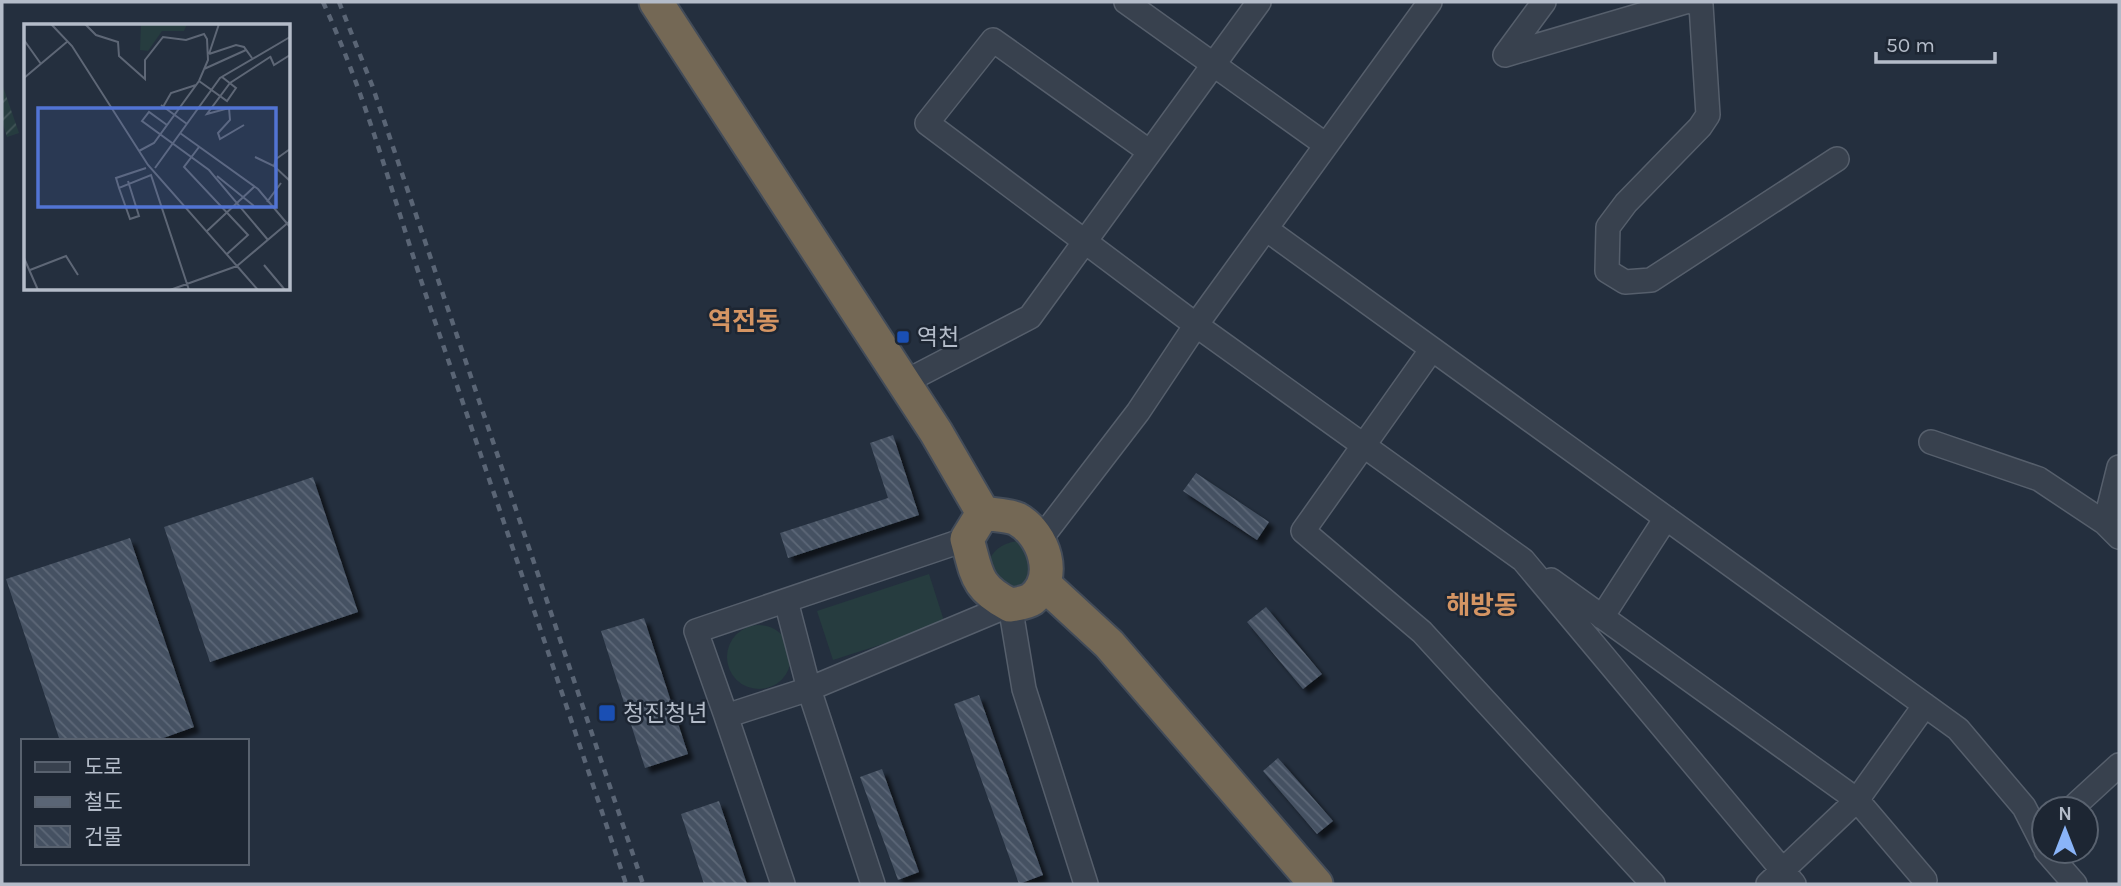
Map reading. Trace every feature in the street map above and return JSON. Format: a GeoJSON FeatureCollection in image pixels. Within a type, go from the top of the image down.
{"type":"FeatureCollection","features":[{"type":"Feature","properties":{"kind":"highway"},"geometry":{"type":"LineString","coordinates":[[656,2],[936,432],[975,526],[980,583],[993,596],[1010,605],[1030,600],[1044,584],[1046,561],[1040,541],[1016,519],[975,526]]}},
{"type":"Feature","properties":{"kind":"highway"},"geometry":{"type":"LineString","coordinates":[[1044,584],[1109,644],[1316,884]]}},
{"type":"Feature","properties":{"kind":"street"},"geometry":{"type":"LineString","coordinates":[[1126,2],[1326,145]]}},
{"type":"Feature","properties":{"kind":"street"},"geometry":{"type":"LineString","coordinates":[[903,383],[1030,317],[1259,2]]}},
{"type":"Feature","properties":{"kind":"street"},"geometry":{"type":"LineString","coordinates":[[1040,541],[1138,412],[1196,325],[1430,2]]}},
{"type":"Feature","properties":{"kind":"street"},"geometry":{"type":"LineString","coordinates":[[1544,2],[1505,55],[1685,2]]}},
{"type":"Feature","properties":{"kind":"street"},"geometry":{"type":"LineString","coordinates":[[1692,2],[1701,5],[1708,115],[1700,127],[1626,203],[1608,227],[1607,271],[1625,282],[1651,280],[1837,159]]}},
{"type":"Feature","properties":{"kind":"street"},"geometry":{"type":"LineString","coordinates":[[1150,152],[993,40],[927,123],[1196,325],[1857,800],[1925,880]]}},
{"type":"Feature","properties":{"kind":"street"},"geometry":{"type":"LineString","coordinates":[[1266,229],[1958,729],[2024,807],[2030,818]]}},
{"type":"Feature","properties":{"kind":"street"},"geometry":{"type":"LineString","coordinates":[[1432,349],[1303,531],[1422,632],[1653,884]]}},
{"type":"Feature","properties":{"kind":"street"},"geometry":{"type":"LineString","coordinates":[[1931,442],[2039,479],[2112,530],[2119,467]]}},
{"type":"Feature","properties":{"kind":"street"},"geometry":{"type":"LineString","coordinates":[[1602,617],[1666,518]]}},
{"type":"Feature","properties":{"kind":"street"},"geometry":{"type":"LineString","coordinates":[[783,884],[696,631],[786,601],[975,526]]}},
{"type":"Feature","properties":{"kind":"street"},"geometry":{"type":"LineString","coordinates":[[1523,560],[1781,880],[1857,800],[1925,705]]}},
{"type":"Feature","properties":{"kind":"street"},"geometry":{"type":"LineString","coordinates":[[786,601],[809,689],[873,884]]}},
{"type":"Feature","properties":{"kind":"street"},"geometry":{"type":"LineString","coordinates":[[726,716],[809,689],[1010,605],[1024,689],[1086,884]]}},
{"type":"Feature","properties":{"kind":"street"},"geometry":{"type":"LineString","coordinates":[[2086,795],[2119,765]]}},
{"type":"Feature","properties":{"kind":"street"},"geometry":{"type":"LineString","coordinates":[[2061,865],[2075,884]]}},
{"type":"Feature","properties":{"kind":"green space"},"geometry":{"type":"Polygon","coordinates":[[[2,84],[19,133],[7,137],[2,121],[2,84]]]}},
{"type":"Feature","properties":{"kind":"green space"},"geometry":{"type":"Polygon","coordinates":[[[1019,541],[1042,552],[1026,604],[986,567],[998,549],[1019,541]]]}},
{"type":"Feature","properties":{"kind":"green space"},"geometry":{"type":"Polygon","coordinates":[[[929,574],[945,624],[833,660],[817,611],[929,574]]]}},
{"type":"Feature","properties":{"kind":"green space"},"geometry":{"type":"Polygon","coordinates":[[[759,625],[771,627],[782,634],[789,645],[789,669],[782,680],[771,687],[759,689],[747,687],[736,680],[729,669],[727,657],[729,645],[736,634],[747,627],[759,625]]]}},
{"type":"Feature","properties":{"kind":"building"},"geometry":{"type":"Polygon","coordinates":[[[893,435],[919,515],[788,558],[780,533],[888,498],[870,443],[893,435]]]}},
{"type":"Feature","properties":{"kind":"building"},"geometry":{"type":"Polygon","coordinates":[[[1196,473],[1269,522],[1257,540],[1183,491],[1196,473]]]}},
{"type":"Feature","properties":{"kind":"building"},"geometry":{"type":"Polygon","coordinates":[[[313,477],[358,612],[210,662],[164,527],[313,477]]]}},
{"type":"Feature","properties":{"kind":"building"},"geometry":{"type":"Polygon","coordinates":[[[130,538],[194,727],[161,739],[59,739],[6,579],[130,538]]]}},
{"type":"Feature","properties":{"kind":"building"},"geometry":{"type":"Polygon","coordinates":[[[1266,607],[1322,674],[1303,689],[1247,622],[1266,607]]]}},
{"type":"Feature","properties":{"kind":"building"},"geometry":{"type":"Polygon","coordinates":[[[644,618],[688,754],[645,768],[601,631],[644,618]]]}},
{"type":"Feature","properties":{"kind":"building"},"geometry":{"type":"Polygon","coordinates":[[[979,695],[1043,875],[1019,884],[954,704],[979,695]]]}},
{"type":"Feature","properties":{"kind":"building"},"geometry":{"type":"Polygon","coordinates":[[[1278,758],[1333,821],[1317,834],[1263,771],[1278,758]]]}},
{"type":"Feature","properties":{"kind":"building"},"geometry":{"type":"Polygon","coordinates":[[[882,769],[919,872],[898,880],[860,777],[882,769]]]}},
{"type":"Feature","properties":{"kind":"building"},"geometry":{"type":"Polygon","coordinates":[[[719,801],[747,884],[704,884],[681,814],[719,801]]]}},
{"type":"Feature","properties":{"kind":"railway"},"geometry":{"type":"LineString","coordinates":[[323,2],[354,77],[626,884]]}},
{"type":"Feature","properties":{"kind":"railway"},"geometry":{"type":"LineString","coordinates":[[339,2],[372,85],[643,884]]}},
{"type":"Feature","properties":{"kind":"place","name":"역천"},"geometry":{"type":"Point","coordinates":[903,337]}},
{"type":"Feature","properties":{"kind":"place","name":"청진청년"},"geometry":{"type":"Point","coordinates":[607,713]}},
{"type":"Feature","properties":{"kind":"district","name":"역전동"},"geometry":{"type":"Point","coordinates":[744,321]}},
{"type":"Feature","properties":{"kind":"district","name":"해방동"},"geometry":{"type":"Point","coordinates":[1482,605]}}]}
